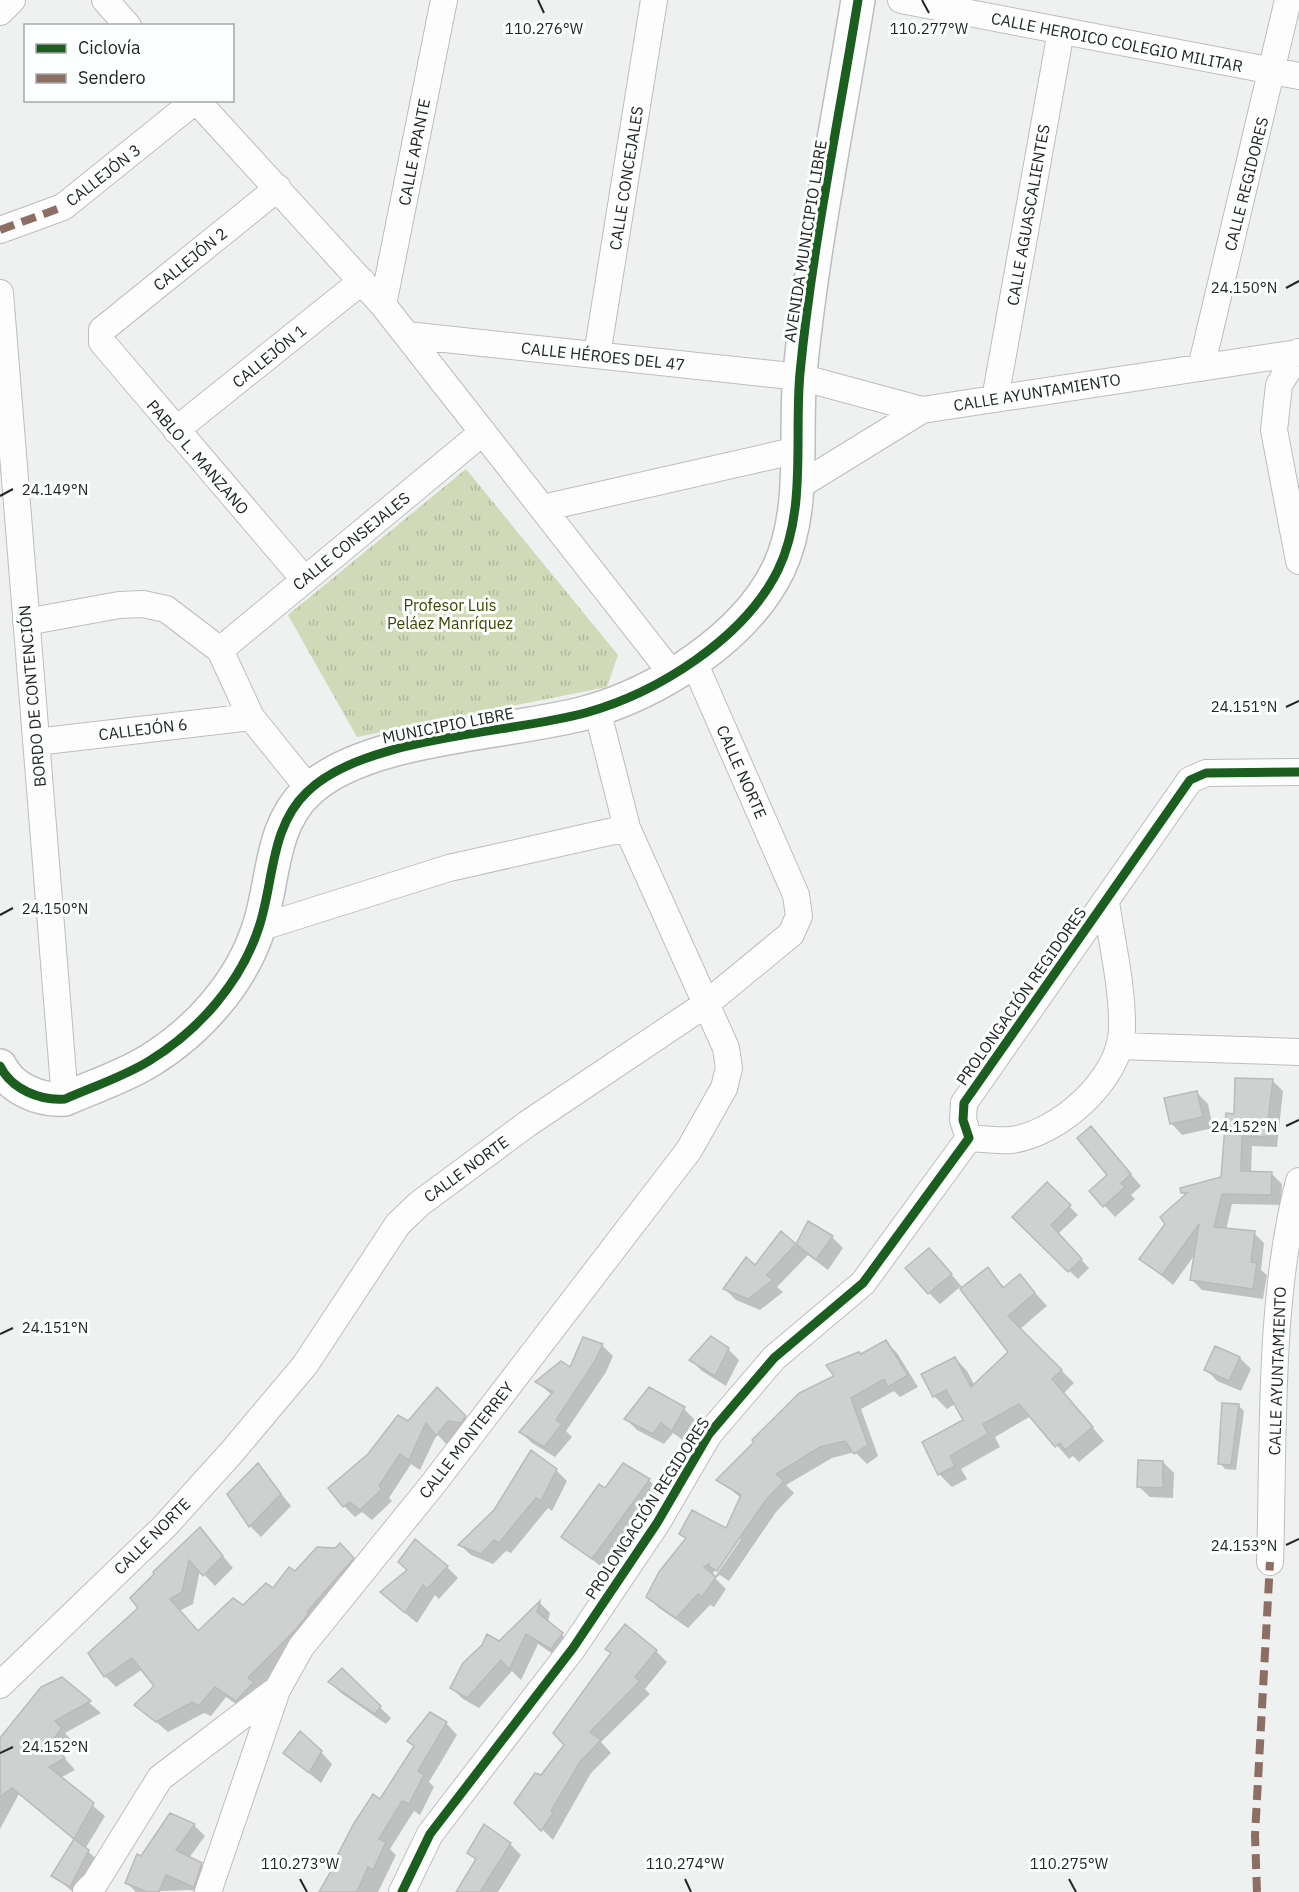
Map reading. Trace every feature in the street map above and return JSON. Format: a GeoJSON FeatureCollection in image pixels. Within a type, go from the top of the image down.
{"type":"FeatureCollection","features":[{"type":"Feature","properties":{"kind":"street"},"geometry":{"type":"LineString","coordinates":[[0,12],[12,0]]}},
{"type":"Feature","properties":{"kind":"street"},"geometry":{"type":"LineString","coordinates":[[105,0],[126,24]]}},
{"type":"Feature","properties":{"kind":"street","name":"CALLE APANTE"},"geometry":{"type":"LineString","coordinates":[[383,305],[444,0]]}},
{"type":"Feature","properties":{"kind":"street","name":"CALLE CONCEJALES"},"geometry":{"type":"LineString","coordinates":[[597,355],[654,0]]}},
{"type":"Feature","properties":{"kind":"street","name":"AVENIDA MUNICIPIO LIBRE"},"geometry":{"type":"LineString","coordinates":[[797,487],[800,377],[809,296],[858,0]]}},
{"type":"Feature","properties":{"kind":"street","name":"CALLE HEROICO COLEGIO MILITAR"},"geometry":{"type":"LineString","coordinates":[[901,0],[1299,76]]}},
{"type":"Feature","properties":{"kind":"street","name":"CALLE REGIDORES"},"geometry":{"type":"LineString","coordinates":[[1202,368],[1288,0]]}},
{"type":"Feature","properties":{"kind":"street","name":"CALLE AGUASCALIENTES"},"geometry":{"type":"LineString","coordinates":[[995,399],[1062,31]]}},
{"type":"Feature","properties":{"kind":"street","name":"CALLEJÓN 3"},"geometry":{"type":"LineString","coordinates":[[0,230],[63,207],[194,102]]}},
{"type":"Feature","properties":{"kind":"street","name":"CALLE NORTE"},"geometry":{"type":"LineString","coordinates":[[0,1685],[98,1588],[165,1526],[231,1453],[305,1365],[399,1224],[412,1211],[527,1124],[706,1004],[791,934],[799,916],[796,895],[683,668],[543,508],[383,305],[198,102]]}},
{"type":"Feature","properties":{"kind":"street","name":"CALLEJÓN 2"},"geometry":{"type":"LineString","coordinates":[[102,330],[278,188]]}},
{"type":"Feature","properties":{"kind":"street","name":"CALLEJÓN 1"},"geometry":{"type":"LineString","coordinates":[[176,430],[362,281]]}},
{"type":"Feature","properties":{"kind":"street","name":"BORDO DE CONTENCIÓN"},"geometry":{"type":"LineString","coordinates":[[0,294],[65,1099]]}},
{"type":"Feature","properties":{"kind":"street","name":"PABLO L. MANZANO"},"geometry":{"type":"LineString","coordinates":[[102,330],[102,342],[108,352],[304,579]]}},
{"type":"Feature","properties":{"kind":"street","name":"CALLE HÉROES DEL 47"},"geometry":{"type":"LineString","coordinates":[[407,335],[800,377],[922,410]]}},
{"type":"Feature","properties":{"kind":"street","name":"CALLE AYUNTAMIENTO"},"geometry":{"type":"LineString","coordinates":[[797,487],[922,410],[1299,353]]}},
{"type":"Feature","properties":{"kind":"street","name":"CALLE AYUNTAMIENTO"},"geometry":{"type":"LineString","coordinates":[[1299,353],[1279,385],[1274,430],[1291,479],[1299,561]]}},
{"type":"Feature","properties":{"kind":"street","name":"CALLE CONSEJALES"},"geometry":{"type":"LineString","coordinates":[[220,650],[483,432]]}},
{"type":"Feature","properties":{"kind":"street"},"geometry":{"type":"LineString","coordinates":[[543,508],[798,450]]}},
{"type":"Feature","properties":{"kind":"street","name":"MUNICIPIO LIBRE"},"geometry":{"type":"LineString","coordinates":[[65,1099],[148,1062],[185,1033],[218,1002],[238,974],[259,928],[278,842],[291,810],[309,789],[349,764],[386,751],[620,703],[683,668],[726,634],[760,602],[779,568],[790,533],[797,487]]}},
{"type":"Feature","properties":{"kind":"street"},"geometry":{"type":"LineString","coordinates":[[26,622],[119,605],[143,604],[166,609],[220,650],[250,717],[309,789]]}},
{"type":"Feature","properties":{"kind":"street","name":"CALLE MONTERREY"},"geometry":{"type":"LineString","coordinates":[[208,1892],[277,1690],[301,1647],[433,1484],[689,1150],[724,1088],[729,1068],[726,1048],[627,828],[597,709]]}},
{"type":"Feature","properties":{"kind":"street","name":"CALLEJÓN 6"},"geometry":{"type":"LineString","coordinates":[[36,742],[250,717]]}},
{"type":"Feature","properties":{"kind":"street","name":"PROLONGACIÓN REGIDORES"},"geometry":{"type":"LineString","coordinates":[[402,1892],[430,1834],[573,1648],[657,1523],[709,1434],[774,1358],[863,1283],[969,1138],[963,1120],[964,1103],[1190,780],[1206,773],[1299,772]]}},
{"type":"Feature","properties":{"kind":"street"},"geometry":{"type":"LineString","coordinates":[[259,928],[449,868],[627,828]]}},
{"type":"Feature","properties":{"kind":"street"},"geometry":{"type":"LineString","coordinates":[[969,1138],[1011,1140],[1043,1131],[1075,1111],[1114,1064],[1119,1046],[1121,1010],[1106,902]]}},
{"type":"Feature","properties":{"kind":"street"},"geometry":{"type":"LineString","coordinates":[[1119,1046],[1299,1052]]}},
{"type":"Feature","properties":{"kind":"street"},"geometry":{"type":"LineString","coordinates":[[0,1066],[3,1073],[26,1092],[53,1100],[65,1099]]}},
{"type":"Feature","properties":{"kind":"street","name":"CALLE AYUNTAMIENTO"},"geometry":{"type":"LineString","coordinates":[[1270,1562],[1280,1281],[1290,1217],[1299,1181]]}},
{"type":"Feature","properties":{"kind":"street"},"geometry":{"type":"LineString","coordinates":[[86,1892],[95,1883],[160,1778],[277,1690]]}},
{"type":"Feature","properties":{"kind":"green space","name":"Profesor Luis Peláez Manríquez"},"geometry":{"type":"Polygon","coordinates":[[[466,469],[618,655],[607,687],[357,737],[288,615],[466,469]]]}},
{"type":"Feature","properties":{"kind":"building"},"geometry":{"type":"Polygon","coordinates":[[[1235,1078],[1273,1079],[1266,1137],[1242,1136],[1241,1171],[1272,1172],[1271,1195],[1222,1194],[1214,1227],[1255,1231],[1251,1262],[1257,1263],[1253,1289],[1190,1280],[1199,1224],[1162,1275],[1139,1259],[1165,1224],[1160,1217],[1187,1193],[1181,1193],[1180,1188],[1221,1177],[1226,1113],[1234,1114],[1235,1078]]]}},
{"type":"Feature","properties":{"kind":"building"},"geometry":{"type":"Polygon","coordinates":[[[1197,1091],[1203,1117],[1170,1124],[1164,1098],[1197,1091]]]}},
{"type":"Feature","properties":{"kind":"building"},"geometry":{"type":"Polygon","coordinates":[[[1091,1126],[1131,1174],[1121,1183],[1125,1187],[1103,1207],[1089,1191],[1107,1175],[1077,1138],[1091,1126]]]}},
{"type":"Feature","properties":{"kind":"building"},"geometry":{"type":"Polygon","coordinates":[[[1047,1182],[1071,1205],[1051,1225],[1082,1259],[1068,1272],[1012,1217],[1047,1182]]]}},
{"type":"Feature","properties":{"kind":"building"},"geometry":{"type":"Polygon","coordinates":[[[808,1221],[833,1236],[816,1260],[796,1244],[808,1221]]]}},
{"type":"Feature","properties":{"kind":"building"},"geometry":{"type":"Polygon","coordinates":[[[781,1231],[796,1244],[767,1275],[773,1280],[748,1299],[723,1289],[746,1257],[755,1265],[781,1231]]]}},
{"type":"Feature","properties":{"kind":"building"},"geometry":{"type":"Polygon","coordinates":[[[929,1248],[952,1274],[928,1294],[905,1268],[929,1248]]]}},
{"type":"Feature","properties":{"kind":"building"},"geometry":{"type":"Polygon","coordinates":[[[988,1267],[1003,1288],[1020,1274],[1035,1293],[1008,1316],[1062,1370],[1052,1379],[1093,1427],[1065,1450],[1060,1443],[1055,1447],[1019,1404],[983,1424],[988,1434],[950,1456],[955,1466],[938,1475],[922,1442],[963,1420],[946,1390],[933,1397],[921,1374],[955,1357],[971,1387],[1008,1352],[960,1289],[988,1267]]]}},
{"type":"Feature","properties":{"kind":"building"},"geometry":{"type":"Polygon","coordinates":[[[711,1336],[729,1348],[715,1376],[689,1360],[711,1336]]]}},
{"type":"Feature","properties":{"kind":"building"},"geometry":{"type":"Polygon","coordinates":[[[583,1337],[603,1344],[595,1361],[556,1420],[562,1424],[544,1447],[519,1432],[553,1392],[535,1382],[561,1361],[570,1367],[583,1337]]]}},
{"type":"Feature","properties":{"kind":"building"},"geometry":{"type":"Polygon","coordinates":[[[886,1340],[908,1375],[888,1387],[884,1379],[851,1398],[868,1445],[854,1454],[845,1441],[820,1447],[776,1474],[784,1481],[765,1501],[717,1571],[708,1566],[709,1564],[704,1567],[716,1577],[702,1597],[698,1594],[676,1618],[646,1597],[659,1572],[686,1538],[679,1534],[692,1510],[726,1528],[741,1495],[716,1480],[754,1442],[752,1440],[799,1393],[834,1376],[826,1365],[859,1352],[861,1354],[886,1340]]]}},
{"type":"Feature","properties":{"kind":"building"},"geometry":{"type":"Polygon","coordinates":[[[1215,1346],[1240,1357],[1229,1381],[1204,1370],[1215,1346]]]}},
{"type":"Feature","properties":{"kind":"building"},"geometry":{"type":"Polygon","coordinates":[[[437,1387],[466,1416],[461,1423],[448,1421],[436,1436],[426,1423],[409,1460],[400,1454],[379,1486],[382,1489],[360,1510],[350,1502],[343,1507],[328,1488],[368,1454],[398,1415],[408,1421],[437,1387]]]}},
{"type":"Feature","properties":{"kind":"building"},"geometry":{"type":"Polygon","coordinates":[[[649,1387],[685,1407],[672,1431],[661,1423],[653,1434],[624,1419],[649,1387]]]}},
{"type":"Feature","properties":{"kind":"building"},"geometry":{"type":"Polygon","coordinates":[[[1222,1403],[1239,1404],[1231,1465],[1218,1464],[1222,1403]]]}},
{"type":"Feature","properties":{"kind":"building"},"geometry":{"type":"Polygon","coordinates":[[[531,1450],[557,1469],[541,1501],[536,1498],[499,1543],[494,1540],[481,1554],[458,1545],[494,1510],[531,1450]]]}},
{"type":"Feature","properties":{"kind":"building"},"geometry":{"type":"Polygon","coordinates":[[[1138,1460],[1163,1461],[1163,1488],[1137,1487],[1138,1460]]]}},
{"type":"Feature","properties":{"kind":"building"},"geometry":{"type":"Polygon","coordinates":[[[258,1463],[281,1494],[249,1527],[227,1494],[258,1463]]]}},
{"type":"Feature","properties":{"kind":"building"},"geometry":{"type":"Polygon","coordinates":[[[623,1463],[650,1479],[592,1559],[561,1537],[599,1484],[605,1488],[623,1463]]]}},
{"type":"Feature","properties":{"kind":"building"},"geometry":{"type":"Polygon","coordinates":[[[200,1527],[223,1556],[203,1576],[189,1560],[182,1592],[170,1599],[198,1631],[233,1598],[243,1605],[266,1583],[273,1588],[289,1567],[295,1571],[317,1547],[335,1548],[340,1543],[354,1558],[307,1612],[309,1613],[296,1629],[248,1678],[254,1682],[236,1701],[215,1687],[199,1706],[192,1702],[156,1722],[134,1705],[154,1686],[132,1658],[104,1677],[88,1653],[138,1608],[130,1598],[154,1574],[153,1572],[200,1527]]]}},
{"type":"Feature","properties":{"kind":"building"},"geometry":{"type":"Polygon","coordinates":[[[415,1539],[448,1566],[427,1589],[423,1585],[405,1613],[380,1592],[407,1570],[398,1562],[415,1539]]]}},
{"type":"Feature","properties":{"kind":"building"},"geometry":{"type":"Polygon","coordinates":[[[540,1601],[537,1612],[563,1633],[551,1649],[526,1634],[509,1670],[501,1660],[467,1698],[450,1688],[463,1663],[482,1645],[487,1634],[499,1641],[540,1601]]]}},
{"type":"Feature","properties":{"kind":"building"},"geometry":{"type":"Polygon","coordinates":[[[625,1624],[657,1650],[635,1677],[640,1681],[590,1732],[601,1740],[580,1762],[541,1831],[514,1803],[535,1773],[541,1775],[564,1745],[553,1733],[611,1653],[605,1649],[625,1624]]]}},
{"type":"Feature","properties":{"kind":"building"},"geometry":{"type":"Polygon","coordinates":[[[342,1668],[381,1706],[375,1714],[328,1682],[342,1668]]]}},
{"type":"Feature","properties":{"kind":"building"},"geometry":{"type":"Polygon","coordinates":[[[62,1677],[91,1701],[55,1721],[62,1728],[51,1742],[65,1758],[49,1767],[94,1803],[74,1839],[12,1788],[0,1797],[0,1738],[41,1687],[62,1677]]]}},
{"type":"Feature","properties":{"kind":"building"},"geometry":{"type":"Polygon","coordinates":[[[430,1712],[447,1722],[418,1771],[424,1775],[409,1804],[402,1801],[379,1839],[386,1842],[373,1870],[368,1867],[357,1892],[319,1892],[340,1855],[338,1854],[353,1825],[373,1794],[380,1799],[414,1746],[407,1741],[430,1712]]]}},
{"type":"Feature","properties":{"kind":"building"},"geometry":{"type":"Polygon","coordinates":[[[300,1731],[322,1751],[309,1773],[283,1753],[300,1731]]]}},
{"type":"Feature","properties":{"kind":"building"},"geometry":{"type":"Polygon","coordinates":[[[170,1813],[195,1824],[176,1850],[202,1863],[194,1887],[166,1875],[159,1892],[147,1892],[125,1883],[137,1854],[141,1856],[170,1813]]]}},
{"type":"Feature","properties":{"kind":"building"},"geometry":{"type":"Polygon","coordinates":[[[484,1824],[511,1843],[480,1892],[456,1892],[476,1859],[467,1853],[484,1824]]]}},
{"type":"Feature","properties":{"kind":"building"},"geometry":{"type":"Polygon","coordinates":[[[74,1839],[89,1850],[70,1887],[51,1876],[74,1839]]]}},
{"type":"Feature","properties":{"kind":"marked path"},"geometry":{"type":"LineString","coordinates":[[0,230],[63,207]]}},
{"type":"Feature","properties":{"kind":"marked path"},"geometry":{"type":"LineString","coordinates":[[1257,1892],[1255,1835],[1270,1562]]}},
{"type":"Feature","properties":{"kind":"cycle path"},"geometry":{"type":"LineString","coordinates":[[0,1066],[11,1081],[27,1092],[46,1098],[65,1099],[139,1067],[167,1049],[201,1020],[229,986],[251,948],[264,910],[275,856],[286,822],[295,806],[307,792],[332,773],[364,759],[400,748],[438,739],[553,720],[613,704],[641,692],[696,660],[744,619],[763,595],[778,570],[793,523],[798,473],[800,373],[805,326],[818,233],[858,0]]}},
{"type":"Feature","properties":{"kind":"cycle path"},"geometry":{"type":"LineString","coordinates":[[402,1892],[430,1834],[573,1648],[657,1523],[709,1434],[774,1358],[863,1283],[969,1138],[963,1120],[964,1103],[1190,780],[1206,773],[1299,772]]}}]}
